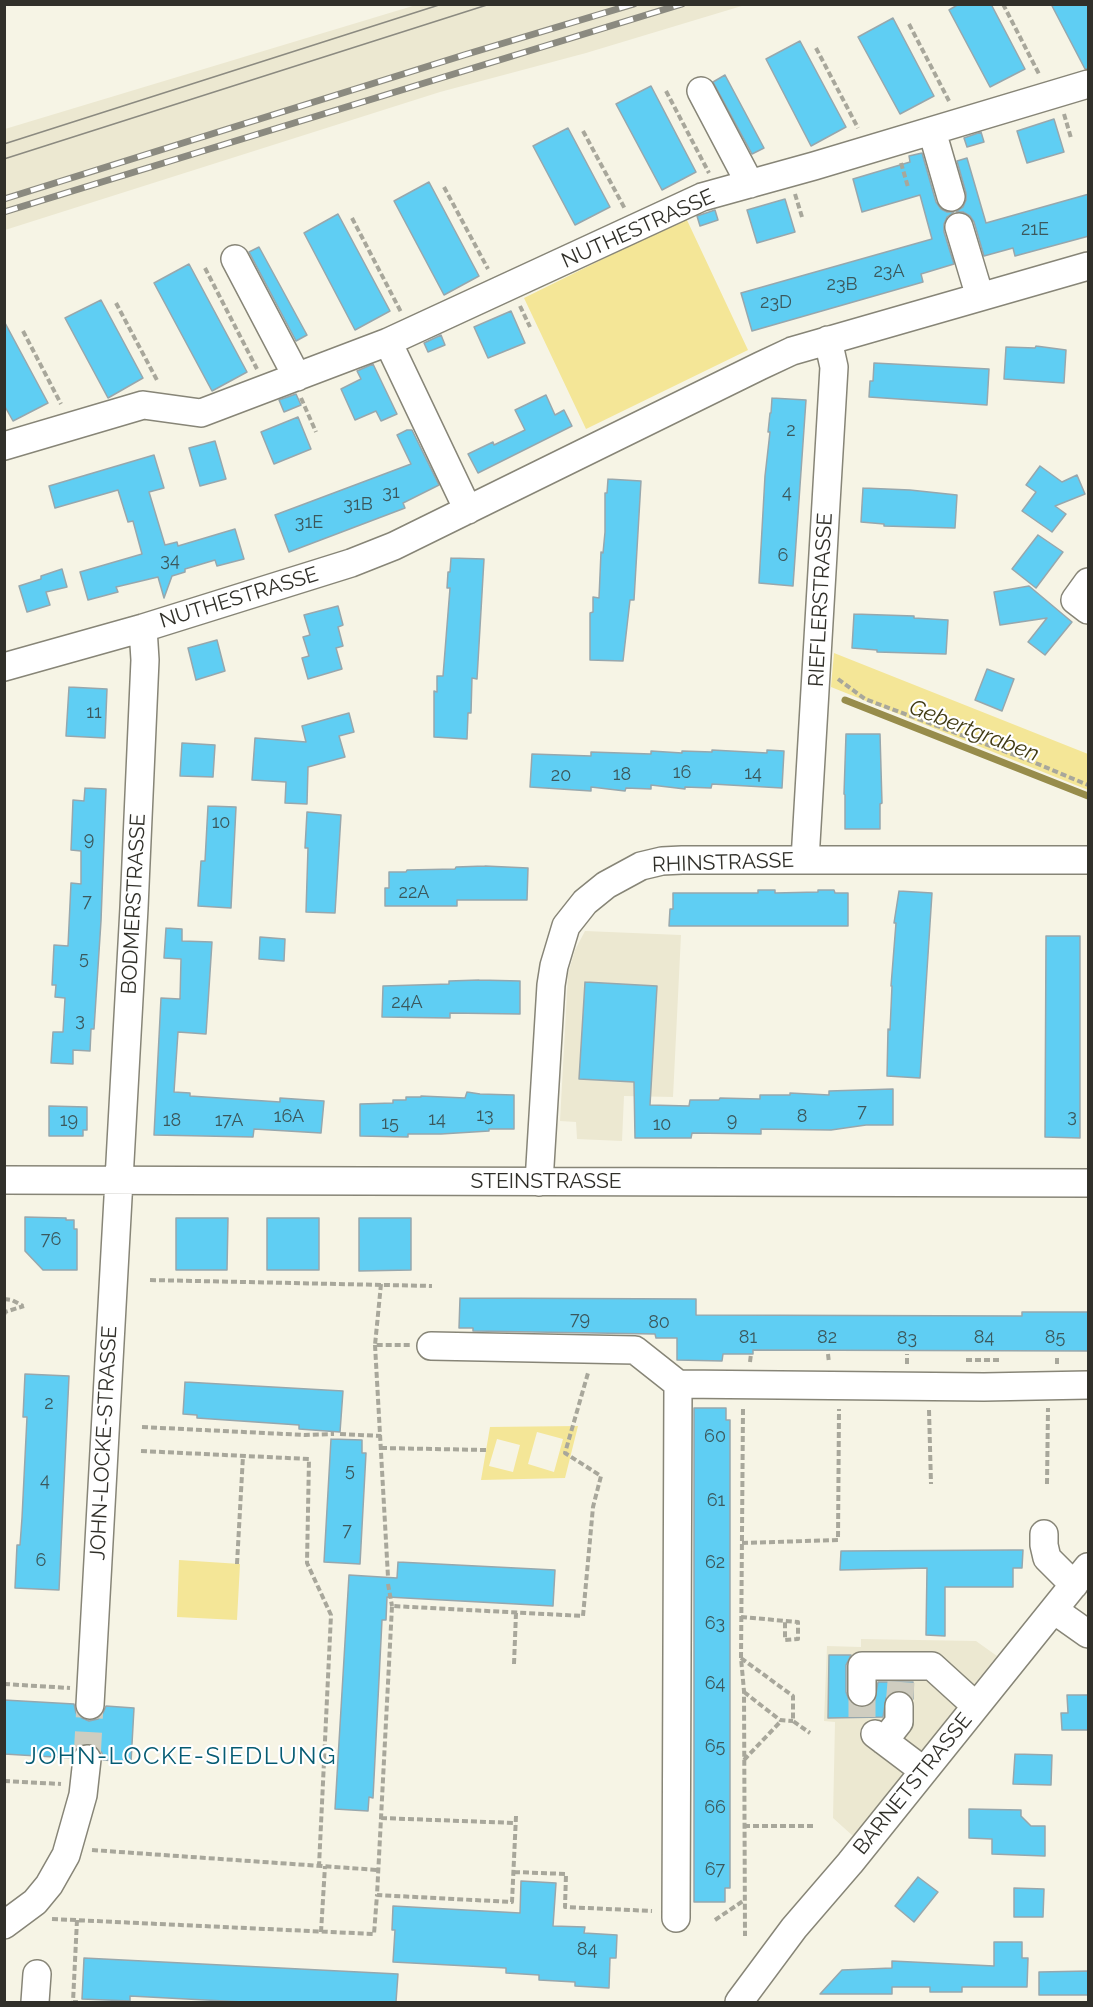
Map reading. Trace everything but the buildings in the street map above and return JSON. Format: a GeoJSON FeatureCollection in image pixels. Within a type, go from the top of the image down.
{"type":"FeatureCollection","features":[{"type":"Feature","properties":{"kind":"street","name":"NUTHESTRASSE"},"geometry":{"type":"LineString","coordinates":[[4,446],[143,405],[201,413],[400,336],[702,197],[870,150],[1089,84]]}},
{"type":"Feature","properties":{"kind":"street"},"geometry":{"type":"LineString","coordinates":[[701,91],[750,184]]}},
{"type":"Feature","properties":{"kind":"street"},"geometry":{"type":"LineString","coordinates":[[932,131],[951,197]]}},
{"type":"Feature","properties":{"kind":"street"},"geometry":{"type":"LineString","coordinates":[[959,227],[980,297]]}},
{"type":"Feature","properties":{"kind":"street"},"geometry":{"type":"LineString","coordinates":[[235,259],[295,377]]}},
{"type":"Feature","properties":{"kind":"street","name":"NUTHESTRASSE"},"geometry":{"type":"LineString","coordinates":[[4,667],[143,628],[351,563],[394,546],[792,351],[1089,266]]}},
{"type":"Feature","properties":{"kind":"street"},"geometry":{"type":"LineString","coordinates":[[400,336],[468,510]]}},
{"type":"Feature","properties":{"kind":"street","name":"RIEFLERSTRASSE"},"geometry":{"type":"LineString","coordinates":[[805,860],[834,368],[828,340]]}},
{"type":"Feature","properties":{"kind":"street"},"geometry":{"type":"LineString","coordinates":[[1089,582],[1075,600],[1089,610]]}},
{"type":"Feature","properties":{"kind":"street","name":"BODMERSTRASSE"},"geometry":{"type":"LineString","coordinates":[[118,1181],[135,897],[145,660],[143,628]]}},
{"type":"Feature","properties":{"kind":"street","name":"RHINSTRASSE"},"geometry":{"type":"LineString","coordinates":[[539,1182],[554,966],[566,926],[585,902],[606,885],[641,866],[662,861],[1089,860]]}},
{"type":"Feature","properties":{"kind":"street","name":"STEINSTRASSE"},"geometry":{"type":"LineString","coordinates":[[4,1180],[1089,1184]]}},
{"type":"Feature","properties":{"kind":"street","name":"JOHN-LOCKE-STRASSE"},"geometry":{"type":"LineString","coordinates":[[82,1697],[118,1181]]}},
{"type":"Feature","properties":{"kind":"street"},"geometry":{"type":"LineString","coordinates":[[431,1346],[635,1350],[678,1384],[1089,1385]]}},
{"type":"Feature","properties":{"kind":"street"},"geometry":{"type":"LineString","coordinates":[[667,1915],[678,1384]]}},
{"type":"Feature","properties":{"kind":"street"},"geometry":{"type":"LineString","coordinates":[[1044,1534],[1047,1558],[1081,1576]]}},
{"type":"Feature","properties":{"kind":"street","name":"BARNETSTRASSE"},"geometry":{"type":"LineString","coordinates":[[741,2002],[794,1928],[850,1863],[1081,1576]]}},
{"type":"Feature","properties":{"kind":"street"},"geometry":{"type":"LineString","coordinates":[[1054,1610],[1089,1634]]}},
{"type":"Feature","properties":{"kind":"street"},"geometry":{"type":"LineString","coordinates":[[924,1771],[881,1701],[932,1666],[976,1706]]}},
{"type":"Feature","properties":{"kind":"street"},"geometry":{"type":"LineString","coordinates":[[4,1925],[35,1902],[49,1885],[66,1855],[83,1795],[87,1759]]}},
{"type":"Feature","properties":{"kind":"street"},"geometry":{"type":"LineString","coordinates":[[35,2002],[36,1974]]}},
{"type":"Feature","properties":{"kind":"path"},"geometry":{"type":"LineString","coordinates":[[1003,4],[1051,96]]}},
{"type":"Feature","properties":{"kind":"path"},"geometry":{"type":"LineString","coordinates":[[909,24],[960,123]]}},
{"type":"Feature","properties":{"kind":"path"},"geometry":{"type":"LineString","coordinates":[[816,48],[870,150]]}},
{"type":"Feature","properties":{"kind":"path"},"geometry":{"type":"LineString","coordinates":[[666,91],[719,192]]}},
{"type":"Feature","properties":{"kind":"path"},"geometry":{"type":"LineString","coordinates":[[583,131],[635,228]]}},
{"type":"Feature","properties":{"kind":"path"},"geometry":{"type":"LineString","coordinates":[[444,187],[499,291]]}},
{"type":"Feature","properties":{"kind":"path"},"geometry":{"type":"LineString","coordinates":[[352,218],[400,336]]}},
{"type":"Feature","properties":{"kind":"path"},"geometry":{"type":"LineString","coordinates":[[205,268],[267,388]]}},
{"type":"Feature","properties":{"kind":"path"},"geometry":{"type":"LineString","coordinates":[[116,303],[162,390],[166,409]]}},
{"type":"Feature","properties":{"kind":"path"},"geometry":{"type":"LineString","coordinates":[[23,331],[72,426]]}},
{"type":"Feature","properties":{"kind":"path"},"geometry":{"type":"LineString","coordinates":[[295,377],[316,432]]}},
{"type":"Feature","properties":{"kind":"path"},"geometry":{"type":"LineString","coordinates":[[830,674],[865,699],[1089,785]]}},
{"type":"Feature","properties":{"kind":"path"},"geometry":{"type":"LineString","coordinates":[[150,1280],[432,1286]]}},
{"type":"Feature","properties":{"kind":"path"},"geometry":{"type":"LineString","coordinates":[[381,1284],[375,1345],[388,1578]]}},
{"type":"Feature","properties":{"kind":"path"},"geometry":{"type":"LineString","coordinates":[[4,1299],[12,1299],[24,1306],[5,1312],[4,1315]]}},
{"type":"Feature","properties":{"kind":"path"},"geometry":{"type":"LineString","coordinates":[[375,1345],[431,1346]]}},
{"type":"Feature","properties":{"kind":"path"},"geometry":{"type":"LineString","coordinates":[[392,1606],[583,1616],[593,1507],[601,1476],[565,1453],[595,1349]]}},
{"type":"Feature","properties":{"kind":"path"},"geometry":{"type":"LineString","coordinates":[[743,1384],[741,1658],[744,1692],[745,1936]]}},
{"type":"Feature","properties":{"kind":"path"},"geometry":{"type":"LineString","coordinates":[[742,1543],[838,1540],[839,1385]]}},
{"type":"Feature","properties":{"kind":"path"},"geometry":{"type":"LineString","coordinates":[[928,1386],[931,1484]]}},
{"type":"Feature","properties":{"kind":"path"},"geometry":{"type":"LineString","coordinates":[[1047,1484],[1048,1386]]}},
{"type":"Feature","properties":{"kind":"path"},"geometry":{"type":"LineString","coordinates":[[227,1425],[227,1431]]}},
{"type":"Feature","properties":{"kind":"path"},"geometry":{"type":"LineString","coordinates":[[142,1427],[305,1435],[334,1434]]}},
{"type":"Feature","properties":{"kind":"path"},"geometry":{"type":"LineString","coordinates":[[305,1429],[305,1435]]}},
{"type":"Feature","properties":{"kind":"path"},"geometry":{"type":"LineString","coordinates":[[340,1434],[381,1436]]}},
{"type":"Feature","properties":{"kind":"path"},"geometry":{"type":"LineString","coordinates":[[381,1448],[486,1450]]}},
{"type":"Feature","properties":{"kind":"path"},"geometry":{"type":"LineString","coordinates":[[141,1451],[309,1459],[307,1563],[330,1616],[319,1866]]}},
{"type":"Feature","properties":{"kind":"path"},"geometry":{"type":"LineString","coordinates":[[237,1564],[243,1456]]}},
{"type":"Feature","properties":{"kind":"path"},"geometry":{"type":"LineString","coordinates":[[49,1919],[374,1934],[392,1606],[388,1584]]}},
{"type":"Feature","properties":{"kind":"path"},"geometry":{"type":"LineString","coordinates":[[514,1664],[516,1613]]}},
{"type":"Feature","properties":{"kind":"path"},"geometry":{"type":"LineString","coordinates":[[741,1617],[798,1622],[798,1640],[785,1640],[785,1622]]}},
{"type":"Feature","properties":{"kind":"path"},"geometry":{"type":"LineString","coordinates":[[741,1658],[793,1696],[793,1721]]}},
{"type":"Feature","properties":{"kind":"path"},"geometry":{"type":"LineString","coordinates":[[4,1684],[82,1697]]}},
{"type":"Feature","properties":{"kind":"path"},"geometry":{"type":"LineString","coordinates":[[744,1692],[782,1721],[793,1721],[810,1733]]}},
{"type":"Feature","properties":{"kind":"path"},"geometry":{"type":"LineString","coordinates":[[744,1760],[782,1721]]}},
{"type":"Feature","properties":{"kind":"path"},"geometry":{"type":"LineString","coordinates":[[4,1781],[67,1784]]}},
{"type":"Feature","properties":{"kind":"path"},"geometry":{"type":"LineString","coordinates":[[377,1895],[512,1902],[516,1816]]}},
{"type":"Feature","properties":{"kind":"path"},"geometry":{"type":"LineString","coordinates":[[381,1818],[516,1823]]}},
{"type":"Feature","properties":{"kind":"path"},"geometry":{"type":"LineString","coordinates":[[744,1826],[813,1826]]}},
{"type":"Feature","properties":{"kind":"path"},"geometry":{"type":"LineString","coordinates":[[91,1850],[378,1870]]}},
{"type":"Feature","properties":{"kind":"path"},"geometry":{"type":"LineString","coordinates":[[321,1932],[325,1866]]}},
{"type":"Feature","properties":{"kind":"path"},"geometry":{"type":"LineString","coordinates":[[513,1872],[566,1875],[565,1908],[667,1915]]}},
{"type":"Feature","properties":{"kind":"path"},"geometry":{"type":"LineString","coordinates":[[716,1920],[744,1900]]}},
{"type":"Feature","properties":{"kind":"path"},"geometry":{"type":"LineString","coordinates":[[77,1920],[73,2002],[80,2002]]}},
{"type":"Feature","properties":{"kind":"shaded area"},"geometry":{"type":"Polygon","coordinates":[[[416,5],[745,5],[586,53],[440,92],[5,230],[5,129],[416,5]]]}},
{"type":"Feature","properties":{"kind":"shaded area"},"geometry":{"type":"Polygon","coordinates":[[[686,218],[748,350],[586,429],[524,298],[686,218]]]}},
{"type":"Feature","properties":{"kind":"shaded area"},"geometry":{"type":"Polygon","coordinates":[[[834,653],[1088,754],[1088,790],[831,687],[834,653]]]}},
{"type":"Feature","properties":{"kind":"shaded area"},"geometry":{"type":"Polygon","coordinates":[[[585,931],[681,935],[673,1097],[624,1096],[622,1141],[577,1139],[576,1122],[560,1121],[568,974],[575,950],[585,931]]]}},
{"type":"Feature","properties":{"kind":"shaded area"},"geometry":{"type":"Polygon","coordinates":[[[578,1426],[565,1478],[481,1480],[490,1427],[578,1426]],[[537,1432],[528,1464],[554,1472],[563,1439],[537,1432]],[[497,1439],[489,1466],[513,1472],[520,1445],[497,1439]]]}},
{"type":"Feature","properties":{"kind":"shaded area"},"geometry":{"type":"Polygon","coordinates":[[[179,1560],[240,1564],[237,1620],[177,1617],[179,1560]]]}},
{"type":"Feature","properties":{"kind":"shaded area"},"geometry":{"type":"Polygon","coordinates":[[[861,1639],[976,1641],[997,1656],[853,1836],[833,1818],[835,1722],[824,1721],[827,1646],[861,1647],[861,1639]]]}},
{"type":"Feature","properties":{"kind":"waterway","name":"Gebertgraben"},"geometry":{"type":"LineString","coordinates":[[845,700],[1088,796]]}},
{"type":"Feature","properties":{"kind":"tunnel"},"geometry":{"type":"LineString","coordinates":[[899,1706],[901,1682]]}},
{"type":"Feature","properties":{"kind":"tunnel"},"geometry":{"type":"LineString","coordinates":[[862,1692],[862,1717]]}},
{"type":"Feature","properties":{"kind":"tunnel"},"geometry":{"type":"LineString","coordinates":[[87,1759],[90,1705]]}},
{"type":"Feature","properties":{"kind":"tram line"},"geometry":{"type":"LineString","coordinates":[[4,144],[442,4]]}},
{"type":"Feature","properties":{"kind":"tram line"},"geometry":{"type":"LineString","coordinates":[[4,159],[490,4]]}},
{"type":"Feature","properties":{"kind":"railway"},"geometry":{"type":"LineString","coordinates":[[4,199],[634,4]]}},
{"type":"Feature","properties":{"kind":"railway"},"geometry":{"type":"LineString","coordinates":[[4,212],[682,4]]}},
{"type":"Feature","properties":{"kind":"district","name":"JOHN-LOCKE-SIEDLUNG"},"geometry":{"type":"Point","coordinates":[181,1757]}}]}
